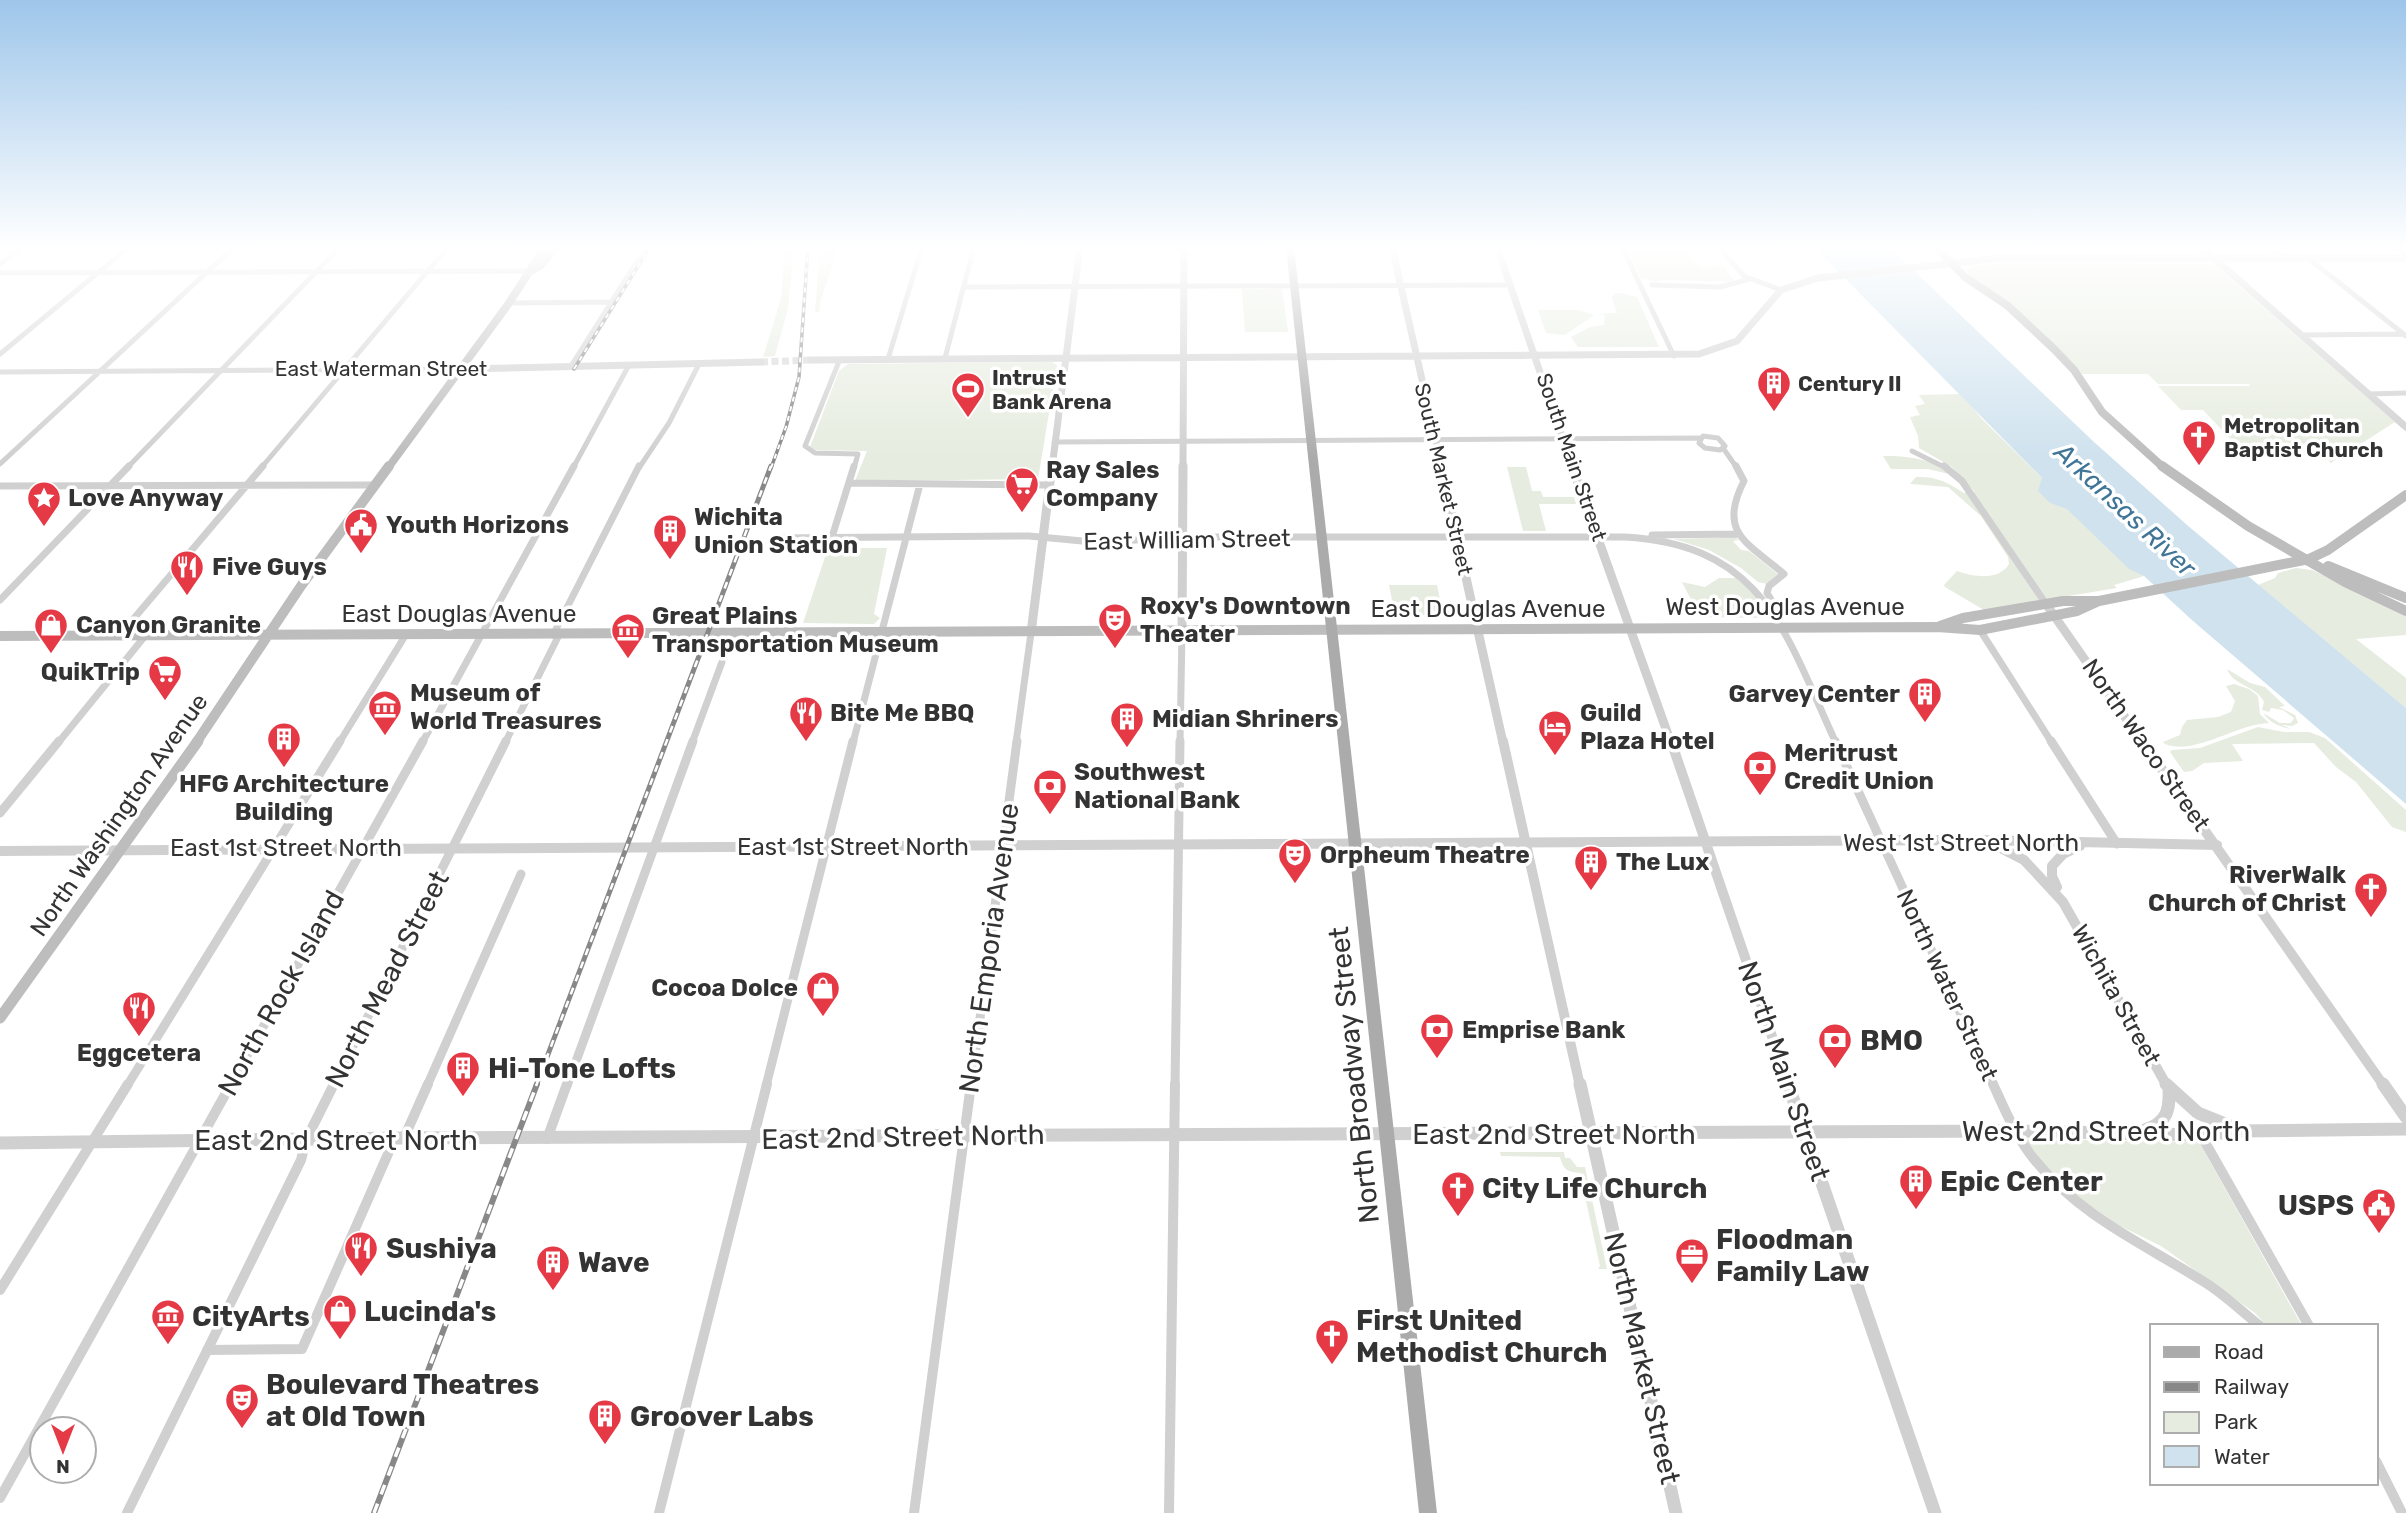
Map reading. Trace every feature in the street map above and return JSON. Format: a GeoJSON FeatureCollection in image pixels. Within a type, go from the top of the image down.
{"type":"FeatureCollection","features":[{"type":"Feature","properties":{"kind":"main road","name":"North Washington Avenue"},"geometry":{"type":"LineString","coordinates":[[0,1018],[271,636],[301,586],[499,318]]}},
{"type":"Feature","properties":{"kind":"main road","name":"North Broadway Street"},"geometry":{"type":"LineString","coordinates":[[1299,318],[1428,1513]]}},
{"type":"Feature","properties":{"kind":"main road"},"geometry":{"type":"LineString","coordinates":[[2021,318],[2060,354],[2102,412],[2157,464],[2220,509],[2345,582],[2406,611]]}},
{"type":"Feature","properties":{"kind":"main road","name":"West Douglas Avenue"},"geometry":{"type":"LineString","coordinates":[[1937,627],[1963,618],[2046,604],[2099,601],[2309,559],[2328,550],[2406,495]]}},
{"type":"Feature","properties":{"kind":"main road"},"geometry":{"type":"LineString","coordinates":[[2309,559],[2406,598]]}},
{"type":"Feature","properties":{"kind":"main road","name":"West Douglas Avenue"},"geometry":{"type":"LineString","coordinates":[[1632,628],[1780,623],[1980,630],[2077,611],[2099,601]]}},
{"type":"Feature","properties":{"kind":"main road","name":"East Douglas Avenue"},"geometry":{"type":"LineString","coordinates":[[0,636],[1632,628]]}},
{"type":"Feature","properties":{"kind":"street"},"geometry":{"type":"LineString","coordinates":[[0,354],[44,318]]}},
{"type":"Feature","properties":{"kind":"street"},"geometry":{"type":"LineString","coordinates":[[0,464],[157,318]]}},
{"type":"Feature","properties":{"kind":"street"},"geometry":{"type":"LineString","coordinates":[[0,600],[271,318]]}},
{"type":"Feature","properties":{"kind":"street"},"geometry":{"type":"LineString","coordinates":[[118,636],[386,318]]}},
{"type":"Feature","properties":{"kind":"street"},"geometry":{"type":"LineString","coordinates":[[571,366],[601,318]]}},
{"type":"Feature","properties":{"kind":"street"},"geometry":{"type":"LineString","coordinates":[[888,359],[901,318]]}},
{"type":"Feature","properties":{"kind":"street"},"geometry":{"type":"LineString","coordinates":[[945,359],[956,318]]}},
{"type":"Feature","properties":{"kind":"street"},"geometry":{"type":"LineString","coordinates":[[1031,633],[1071,318]]}},
{"type":"Feature","properties":{"kind":"street"},"geometry":{"type":"LineString","coordinates":[[1169,1513],[1173,1135],[1180,846],[1184,318]]}},
{"type":"Feature","properties":{"kind":"street","name":"South Market Street"},"geometry":{"type":"LineString","coordinates":[[1408,318],[1479,630]]}},
{"type":"Feature","properties":{"kind":"street","name":"South Main Street"},"geometry":{"type":"LineString","coordinates":[[1522,318],[1562,438],[1632,628]]}},
{"type":"Feature","properties":{"kind":"street"},"geometry":{"type":"LineString","coordinates":[[1656,318],[1674,356]]}},
{"type":"Feature","properties":{"kind":"street"},"geometry":{"type":"LineString","coordinates":[[811,360],[1674,356],[1716,352],[1740,341],[1758,318]]}},
{"type":"Feature","properties":{"kind":"street"},"geometry":{"type":"LineString","coordinates":[[2281,318],[2406,426]]}},
{"type":"Feature","properties":{"kind":"street"},"geometry":{"type":"LineString","coordinates":[[2383,318],[2405,335]]}},
{"type":"Feature","properties":{"kind":"street"},"geometry":{"type":"LineString","coordinates":[[2301,335],[2405,335]]}},
{"type":"Feature","properties":{"kind":"street"},"geometry":{"type":"LineString","coordinates":[[832,537],[858,454],[815,453],[805,446],[840,359]]}},
{"type":"Feature","properties":{"kind":"street","name":"East Waterman Street"},"geometry":{"type":"LineString","coordinates":[[0,372],[462,369],[761,362]]}},
{"type":"Feature","properties":{"kind":"street","name":"North Mead Street"},"geometry":{"type":"LineString","coordinates":[[127,1513],[301,1160],[306,1140],[646,453],[669,423],[699,363]]}},
{"type":"Feature","properties":{"kind":"street","name":"North Rock Island"},"geometry":{"type":"LineString","coordinates":[[0,1497],[629,365]]}},
{"type":"Feature","properties":{"kind":"street"},"geometry":{"type":"LineString","coordinates":[[2368,394],[2406,393]]}},
{"type":"Feature","properties":{"kind":"street"},"geometry":{"type":"LineString","coordinates":[[1700,438],[1699,443],[1705,448],[1723,448]]}},
{"type":"Feature","properties":{"kind":"street"},"geometry":{"type":"LineString","coordinates":[[1054,442],[1718,438],[1724,443],[1723,448],[1744,481],[1731,504],[1732,516],[1739,534],[1757,553],[1784,574],[1769,586],[1768,593],[1778,611],[1780,623]]}},
{"type":"Feature","properties":{"kind":"street"},"geometry":{"type":"LineString","coordinates":[[1912,451],[1939,462],[1962,481],[2046,604]]}},
{"type":"Feature","properties":{"kind":"street"},"geometry":{"type":"LineString","coordinates":[[849,483],[1049,485]]}},
{"type":"Feature","properties":{"kind":"street"},"geometry":{"type":"LineString","coordinates":[[659,1513],[825,846],[920,484]]}},
{"type":"Feature","properties":{"kind":"street"},"geometry":{"type":"LineString","coordinates":[[0,486],[375,485]]}},
{"type":"Feature","properties":{"kind":"street"},"geometry":{"type":"LineString","coordinates":[[1625,537],[1739,534]]}},
{"type":"Feature","properties":{"kind":"street","name":"East William Street"},"geometry":{"type":"LineString","coordinates":[[774,538],[1029,536],[1104,542],[1160,542],[1183,538],[1625,537]]}},
{"type":"Feature","properties":{"kind":"street"},"geometry":{"type":"LineString","coordinates":[[1625,537],[1649,538],[1692,549],[1709,555],[1755,583],[1769,586]]}},
{"type":"Feature","properties":{"kind":"street"},"geometry":{"type":"LineString","coordinates":[[1737,574],[1766,601],[1780,623]]}},
{"type":"Feature","properties":{"kind":"street","name":"North Waco Street"},"geometry":{"type":"LineString","coordinates":[[2046,604],[2406,1117]]}},
{"type":"Feature","properties":{"kind":"street","name":"North Water Street"},"geometry":{"type":"LineString","coordinates":[[1780,623],[2015,1131],[2034,1158],[2067,1195],[2109,1227],[2204,1281],[2258,1324]]}},
{"type":"Feature","properties":{"kind":"street","name":"North Main Street"},"geometry":{"type":"LineString","coordinates":[[1632,628],[1935,1513]]}},
{"type":"Feature","properties":{"kind":"street","name":"North Market Street"},"geometry":{"type":"LineString","coordinates":[[1479,630],[1676,1513]]}},
{"type":"Feature","properties":{"kind":"street"},"geometry":{"type":"LineString","coordinates":[[1980,630],[2117,844]]}},
{"type":"Feature","properties":{"kind":"street","name":"North Emporia Avenue"},"geometry":{"type":"LineString","coordinates":[[914,1513],[1031,633]]}},
{"type":"Feature","properties":{"kind":"street"},"geometry":{"type":"LineString","coordinates":[[0,813],[145,636]]}},
{"type":"Feature","properties":{"kind":"street"},"geometry":{"type":"LineString","coordinates":[[0,1290],[405,636]]}},
{"type":"Feature","properties":{"kind":"street"},"geometry":{"type":"LineString","coordinates":[[547,1139],[722,662]]}},
{"type":"Feature","properties":{"kind":"street"},"geometry":{"type":"LineString","coordinates":[[1979,840],[2020,855],[2045,878],[2063,902]]}},
{"type":"Feature","properties":{"kind":"street","name":"West 1st Street North"},"geometry":{"type":"LineString","coordinates":[[1706,844],[1979,840],[2217,845]]}},
{"type":"Feature","properties":{"kind":"street"},"geometry":{"type":"LineString","coordinates":[[2063,902],[2052,876],[2052,866],[2063,853],[2087,843]]}},
{"type":"Feature","properties":{"kind":"street","name":"East 1st Street North"},"geometry":{"type":"LineString","coordinates":[[0,851],[655,846],[1706,844]]}},
{"type":"Feature","properties":{"kind":"street"},"geometry":{"type":"LineString","coordinates":[[207,1350],[302,1349],[442,1051],[520,874]]}},
{"type":"Feature","properties":{"kind":"street","name":"Wichita Street"},"geometry":{"type":"LineString","coordinates":[[2063,902],[2169,1089]]}},
{"type":"Feature","properties":{"kind":"street"},"geometry":{"type":"LineString","coordinates":[[2169,1089],[2198,1113],[2241,1131]]}},
{"type":"Feature","properties":{"kind":"street"},"geometry":{"type":"LineString","coordinates":[[2129,1132],[2149,1130],[2164,1122],[2170,1112],[2169,1089]]}},
{"type":"Feature","properties":{"kind":"street","name":"West 2nd Street North"},"geometry":{"type":"LineString","coordinates":[[1805,1134],[2015,1131],[2201,1135],[2241,1131],[2406,1129]]}},
{"type":"Feature","properties":{"kind":"street","name":"East 2nd Street North"},"geometry":{"type":"LineString","coordinates":[[0,1143],[399,1138],[1805,1134]]}},
{"type":"Feature","properties":{"kind":"street"},"geometry":{"type":"LineString","coordinates":[[2201,1135],[2308,1324]]}},
{"type":"Feature","properties":{"kind":"street"},"geometry":{"type":"LineString","coordinates":[[2379,1474],[2402,1513]]}},
{"type":"Feature","properties":{"kind":"green space"},"geometry":{"type":"Polygon","coordinates":[[[775,318],[785,318],[775,356],[763,357],[775,318]]]}},
{"type":"Feature","properties":{"kind":"green space"},"geometry":{"type":"Polygon","coordinates":[[[1244,318],[1286,318],[1288,332],[1245,332],[1244,318]]]}},
{"type":"Feature","properties":{"kind":"green space"},"geometry":{"type":"Polygon","coordinates":[[[1541,318],[1590,318],[1565,335],[1546,333],[1541,318]]]}},
{"type":"Feature","properties":{"kind":"green space"},"geometry":{"type":"Polygon","coordinates":[[[1605,318],[1646,318],[1659,347],[1578,347],[1571,337],[1590,327],[1604,325],[1605,318]]]}},
{"type":"Feature","properties":{"kind":"green space"},"geometry":{"type":"Polygon","coordinates":[[[2025,318],[2275,318],[2395,422],[2331,463],[2312,444],[2235,444],[2203,410],[2181,410],[2158,386],[2250,386],[2249,384],[2158,384],[2148,374],[2082,374],[2025,318]]]}},
{"type":"Feature","properties":{"kind":"green space"},"geometry":{"type":"Polygon","coordinates":[[[1052,362],[1057,365],[1038,479],[855,481],[867,451],[815,450],[810,447],[839,371],[848,364],[1052,362]]]}},
{"type":"Feature","properties":{"kind":"green space"},"geometry":{"type":"Polygon","coordinates":[[[1962,394],[1981,418],[2042,478],[2050,503],[2067,508],[2129,568],[2144,576],[2114,585],[2117,588],[1984,610],[1945,587],[1957,571],[1986,576],[1999,573],[2009,564],[2008,557],[1981,516],[1948,487],[1910,484],[1916,477],[1930,478],[1947,483],[1964,493],[1975,492],[1952,467],[1919,448],[1918,436],[1910,417],[1920,415],[1915,406],[1925,404],[1919,395],[1962,394]]]}},
{"type":"Feature","properties":{"kind":"green space"},"geometry":{"type":"Polygon","coordinates":[[[1883,456],[1927,461],[1949,474],[1928,469],[1891,469],[1883,456]]]}},
{"type":"Feature","properties":{"kind":"green space"},"geometry":{"type":"Polygon","coordinates":[[[1507,467],[1526,467],[1532,491],[1541,491],[1543,497],[1574,497],[1576,504],[1539,504],[1546,531],[1523,531],[1507,467]]]}},
{"type":"Feature","properties":{"kind":"green space"},"geometry":{"type":"Polygon","coordinates":[[[1735,537],[1739,540],[1733,541],[1741,550],[1749,551],[1779,575],[1767,584],[1758,582],[1741,568],[1709,550],[1674,539],[1735,537]]]}},
{"type":"Feature","properties":{"kind":"green space"},"geometry":{"type":"Polygon","coordinates":[[[828,548],[887,548],[874,614],[880,618],[874,624],[803,623],[828,548]]]}},
{"type":"Feature","properties":{"kind":"green space"},"geometry":{"type":"Polygon","coordinates":[[[2296,568],[2312,570],[2406,614],[2406,635],[2356,639],[2406,678],[2406,708],[2258,585],[2275,578],[2278,573],[2296,568]]]}},
{"type":"Feature","properties":{"kind":"green space"},"geometry":{"type":"Polygon","coordinates":[[[1719,578],[1737,578],[1759,601],[1767,618],[1700,617],[1682,582],[1705,587],[1719,578]]]}},
{"type":"Feature","properties":{"kind":"green space"},"geometry":{"type":"Polygon","coordinates":[[[1389,585],[1437,585],[1443,615],[1395,615],[1389,585]]]}},
{"type":"Feature","properties":{"kind":"green space"},"geometry":{"type":"Polygon","coordinates":[[[2227,669],[2250,683],[2265,687],[2285,706],[2279,707],[2295,715],[2298,723],[2292,726],[2282,725],[2291,729],[2272,722],[2263,713],[2280,723],[2291,723],[2294,718],[2283,710],[2262,710],[2264,702],[2260,696],[2234,679],[2227,669]]]}},
{"type":"Feature","properties":{"kind":"green space"},"geometry":{"type":"Polygon","coordinates":[[[2234,684],[2249,689],[2258,696],[2260,714],[2269,723],[2243,728],[2189,746],[2177,747],[2163,742],[2180,735],[2187,720],[2218,717],[2231,712],[2235,701],[2226,686],[2234,684]]]}},
{"type":"Feature","properties":{"kind":"green space"},"geometry":{"type":"Polygon","coordinates":[[[2258,727],[2284,732],[2309,732],[2325,738],[2406,810],[2406,832],[2392,827],[2356,782],[2336,767],[2314,743],[2232,744],[2243,761],[2204,763],[2192,771],[2184,772],[2170,752],[2200,748],[2258,727]]]}},
{"type":"Feature","properties":{"kind":"green space"},"geometry":{"type":"Polygon","coordinates":[[[2025,1139],[2199,1142],[2301,1324],[2265,1324],[2255,1313],[2161,1246],[2108,1220],[2069,1190],[2042,1162],[2025,1139]]]}},
{"type":"Feature","properties":{"kind":"green space"},"geometry":{"type":"Polygon","coordinates":[[[1500,1152],[1564,1152],[1565,1158],[1570,1158],[1577,1167],[1585,1167],[1607,1269],[1598,1269],[1600,1266],[1580,1173],[1566,1169],[1560,1157],[1501,1156],[1500,1152]]]}},
{"type":"Feature","properties":{"kind":"water","name":"Arkansas River"},"geometry":{"type":"Polygon","coordinates":[[[1884,318],[1963,318],[2094,442],[2187,525],[2406,708],[2406,804],[2144,576],[2129,569],[2067,509],[2050,503],[2038,491],[2042,478],[1884,318]]]}},
{"type":"Feature","properties":{"kind":"tunnel"},"geometry":{"type":"LineString","coordinates":[[761,362],[811,360]]}},
{"type":"Feature","properties":{"kind":"railway"},"geometry":{"type":"LineString","coordinates":[[574,369],[606,318]]}},
{"type":"Feature","properties":{"kind":"railway"},"geometry":{"type":"LineString","coordinates":[[771,468],[786,427],[799,377],[803,318]]}},
{"type":"Feature","properties":{"kind":"railway"},"geometry":{"type":"LineString","coordinates":[[536,1086],[771,466]]}},
{"type":"Feature","properties":{"kind":"railway"},"geometry":{"type":"LineString","coordinates":[[374,1513],[537,1084]]}},
{"type":"Feature","properties":{"kind":"place","name":"Century II"},"geometry":{"type":"Point","coordinates":[1774,413]}},
{"type":"Feature","properties":{"kind":"place","name":"Intrust Bank Arena"},"geometry":{"type":"Point","coordinates":[968,419]}},
{"type":"Feature","properties":{"kind":"place","name":"Metropolitan Baptist Church"},"geometry":{"type":"Point","coordinates":[2199,467]}},
{"type":"Feature","properties":{"kind":"place","name":"Ray Sales Company"},"geometry":{"type":"Point","coordinates":[1022,514]}},
{"type":"Feature","properties":{"kind":"place","name":"Love Anyway"},"geometry":{"type":"Point","coordinates":[44,528]}},
{"type":"Feature","properties":{"kind":"place","name":"Youth Horizons"},"geometry":{"type":"Point","coordinates":[361,555]}},
{"type":"Feature","properties":{"kind":"place","name":"Wichita Union Station"},"geometry":{"type":"Point","coordinates":[670,561]}},
{"type":"Feature","properties":{"kind":"place","name":"Five Guys"},"geometry":{"type":"Point","coordinates":[187,597]}},
{"type":"Feature","properties":{"kind":"place","name":"Roxy's Downtown Theater"},"geometry":{"type":"Point","coordinates":[1115,650]}},
{"type":"Feature","properties":{"kind":"place","name":"Canyon Granite"},"geometry":{"type":"Point","coordinates":[51,655]}},
{"type":"Feature","properties":{"kind":"place","name":"Great Plains Transportation Museum"},"geometry":{"type":"Point","coordinates":[628,660]}},
{"type":"Feature","properties":{"kind":"place","name":"QuikTrip"},"geometry":{"type":"Point","coordinates":[165,702]}},
{"type":"Feature","properties":{"kind":"place","name":"Garvey Center"},"geometry":{"type":"Point","coordinates":[1925,724]}},
{"type":"Feature","properties":{"kind":"place","name":"Museum of World Treasures"},"geometry":{"type":"Point","coordinates":[385,737]}},
{"type":"Feature","properties":{"kind":"place","name":"Bite Me BBQ"},"geometry":{"type":"Point","coordinates":[806,743]}},
{"type":"Feature","properties":{"kind":"place","name":"Midian Shriners"},"geometry":{"type":"Point","coordinates":[1127,749]}},
{"type":"Feature","properties":{"kind":"place","name":"Guild Plaza Hotel"},"geometry":{"type":"Point","coordinates":[1555,757]}},
{"type":"Feature","properties":{"kind":"place","name":"HFG Architecture Building"},"geometry":{"type":"Point","coordinates":[284,769]}},
{"type":"Feature","properties":{"kind":"place","name":"Meritrust Credit Union"},"geometry":{"type":"Point","coordinates":[1760,797]}},
{"type":"Feature","properties":{"kind":"place","name":"Southwest National Bank"},"geometry":{"type":"Point","coordinates":[1050,816]}},
{"type":"Feature","properties":{"kind":"place","name":"Orpheum Theatre"},"geometry":{"type":"Point","coordinates":[1295,885]}},
{"type":"Feature","properties":{"kind":"place","name":"The Lux"},"geometry":{"type":"Point","coordinates":[1591,892]}},
{"type":"Feature","properties":{"kind":"place","name":"RiverWalk Church of Christ"},"geometry":{"type":"Point","coordinates":[2371,919]}},
{"type":"Feature","properties":{"kind":"place","name":"Cocoa Dolce"},"geometry":{"type":"Point","coordinates":[823,1018]}},
{"type":"Feature","properties":{"kind":"place","name":"Eggcetera"},"geometry":{"type":"Point","coordinates":[139,1038]}},
{"type":"Feature","properties":{"kind":"place","name":"Emprise Bank"},"geometry":{"type":"Point","coordinates":[1437,1060]}},
{"type":"Feature","properties":{"kind":"place","name":"BMO"},"geometry":{"type":"Point","coordinates":[1835,1070]}},
{"type":"Feature","properties":{"kind":"place","name":"Hi-Tone Lofts"},"geometry":{"type":"Point","coordinates":[463,1098]}},
{"type":"Feature","properties":{"kind":"place","name":"Epic Center"},"geometry":{"type":"Point","coordinates":[1916,1211]}},
{"type":"Feature","properties":{"kind":"place","name":"City Life Church"},"geometry":{"type":"Point","coordinates":[1458,1218]}},
{"type":"Feature","properties":{"kind":"place","name":"USPS"},"geometry":{"type":"Point","coordinates":[2379,1235]}},
{"type":"Feature","properties":{"kind":"place","name":"Sushiya"},"geometry":{"type":"Point","coordinates":[361,1278]}},
{"type":"Feature","properties":{"kind":"place","name":"Floodman Family Law"},"geometry":{"type":"Point","coordinates":[1692,1285]}},
{"type":"Feature","properties":{"kind":"place","name":"Wave"},"geometry":{"type":"Point","coordinates":[553,1292]}},
{"type":"Feature","properties":{"kind":"place","name":"Lucinda's"},"geometry":{"type":"Point","coordinates":[340,1341]}},
{"type":"Feature","properties":{"kind":"place","name":"CityArts"},"geometry":{"type":"Point","coordinates":[168,1346]}},
{"type":"Feature","properties":{"kind":"place","name":"First United Methodist Church"},"geometry":{"type":"Point","coordinates":[1332,1366]}},
{"type":"Feature","properties":{"kind":"place","name":"Boulevard Theatres at Old Town"},"geometry":{"type":"Point","coordinates":[242,1430]}},
{"type":"Feature","properties":{"kind":"place","name":"Groover Labs"},"geometry":{"type":"Point","coordinates":[605,1446]}}]}
